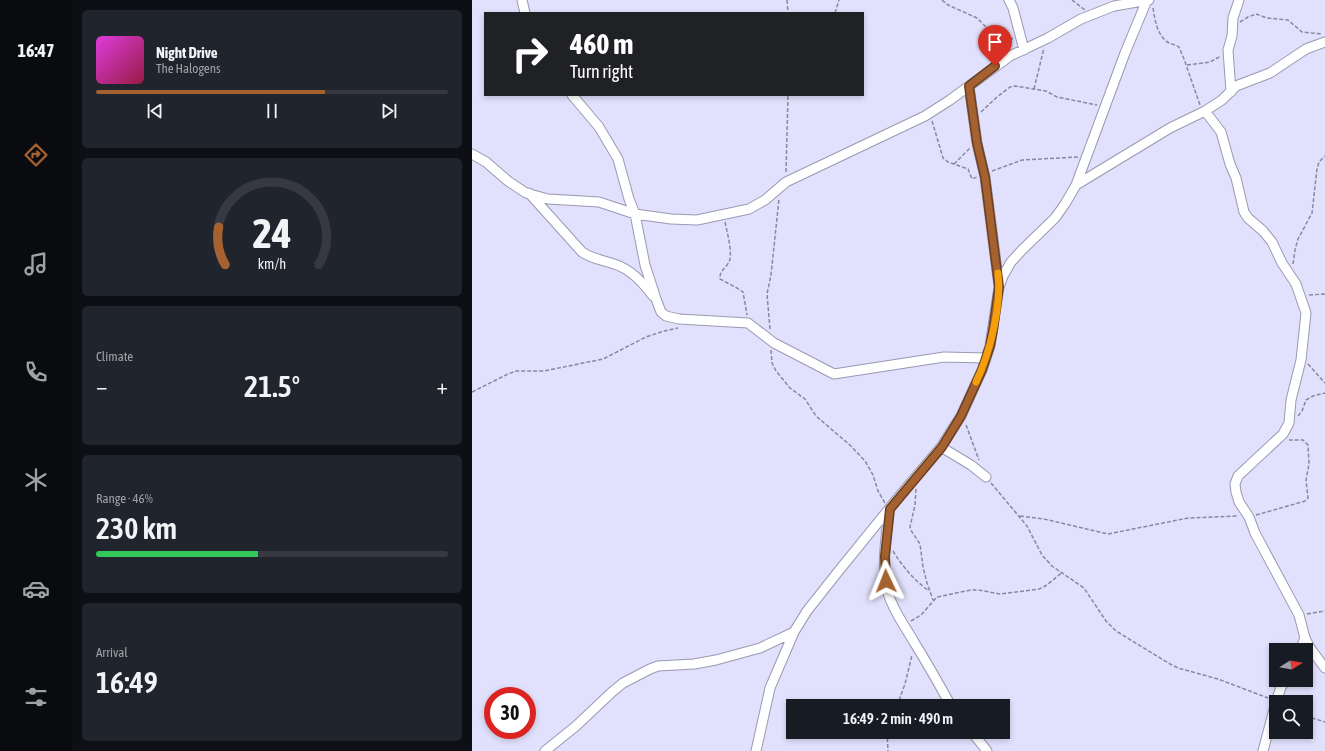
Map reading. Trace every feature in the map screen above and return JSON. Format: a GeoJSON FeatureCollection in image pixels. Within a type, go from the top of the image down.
{"type":"FeatureCollection","features":[{"type":"Feature","properties":{"kind":"street"},"geometry":{"type":"LineString","coordinates":[[522,0],[524,12]]}},
{"type":"Feature","properties":{"kind":"street"},"geometry":{"type":"LineString","coordinates":[[1009,0],[1013,8],[1023,46]]}},
{"type":"Feature","properties":{"kind":"street"},"geometry":{"type":"LineString","coordinates":[[1231,92],[1228,52],[1232,36],[1233,18],[1240,0]]}},
{"type":"Feature","properties":{"kind":"street"},"geometry":{"type":"LineString","coordinates":[[472,154],[486,162],[508,181],[526,193],[548,198],[605,203],[635,214],[671,220],[697,220],[724,214],[754,207],[765,200],[783,184],[930,114],[1023,46],[1045,40],[1091,14],[1114,6],[1149,2],[1105,106],[1076,185],[1055,218],[1011,262],[1003,276],[999,287],[991,341],[986,358],[961,416],[942,447],[807,611],[794,632],[770,688],[756,751]]}},
{"type":"Feature","properties":{"kind":"street"},"geometry":{"type":"LineString","coordinates":[[1076,185],[1174,125],[1205,112],[1222,100],[1236,86],[1270,73],[1306,49],[1325,42]]}},
{"type":"Feature","properties":{"kind":"street"},"geometry":{"type":"LineString","coordinates":[[969,86],[977,143],[985,174],[999,287]]}},
{"type":"Feature","properties":{"kind":"street"},"geometry":{"type":"LineString","coordinates":[[573,96],[600,127],[616,154],[635,214],[645,265],[656,300],[661,312],[666,316],[679,319],[748,323],[771,341],[834,374],[944,357],[986,358]]}},
{"type":"Feature","properties":{"kind":"street"},"geometry":{"type":"LineString","coordinates":[[1205,112],[1221,132],[1230,164],[1236,178],[1244,212],[1272,242],[1282,263],[1294,282],[1305,308],[1306,318],[1301,357],[1291,400],[1289,423],[1283,434],[1236,479],[1236,492],[1249,517],[1255,533],[1299,615],[1305,638],[1314,654],[1325,668]]}},
{"type":"Feature","properties":{"kind":"street"},"geometry":{"type":"LineString","coordinates":[[529,193],[582,252],[591,257],[617,264],[628,271],[642,281],[656,300]]}},
{"type":"Feature","properties":{"kind":"street"},"geometry":{"type":"LineString","coordinates":[[942,447],[971,465],[986,477]]}},
{"type":"Feature","properties":{"kind":"street"},"geometry":{"type":"LineString","coordinates":[[890,509],[885,556],[886,581],[893,608],[947,699]]}},
{"type":"Feature","properties":{"kind":"street"},"geometry":{"type":"LineString","coordinates":[[545,751],[576,726],[623,683],[650,669],[663,666],[703,663],[760,648],[794,632]]}},
{"type":"Feature","properties":{"kind":"street"},"geometry":{"type":"LineString","coordinates":[[1303,643],[1305,638]]}},
{"type":"Feature","properties":{"kind":"street"},"geometry":{"type":"LineString","coordinates":[[1263,751],[1269,728]]}},
{"type":"Feature","properties":{"kind":"street"},"geometry":{"type":"LineString","coordinates":[[978,739],[987,751]]}},
{"type":"Feature","properties":{"kind":"path"},"geometry":{"type":"LineString","coordinates":[[787,0],[788,12]]}},
{"type":"Feature","properties":{"kind":"path"},"geometry":{"type":"LineString","coordinates":[[835,12],[840,0]]}},
{"type":"Feature","properties":{"kind":"path"},"geometry":{"type":"LineString","coordinates":[[942,0],[948,5],[977,18],[988,29],[1023,46]]}},
{"type":"Feature","properties":{"kind":"path"},"geometry":{"type":"LineString","coordinates":[[1072,0],[1091,14]]}},
{"type":"Feature","properties":{"kind":"path"},"geometry":{"type":"LineString","coordinates":[[1149,2],[1158,31],[1169,43],[1179,47],[1198,102],[1205,112]]}},
{"type":"Feature","properties":{"kind":"path"},"geometry":{"type":"LineString","coordinates":[[1232,28],[1248,17],[1256,14],[1267,18],[1288,20],[1302,32],[1325,34]]}},
{"type":"Feature","properties":{"kind":"path"},"geometry":{"type":"LineString","coordinates":[[1034,89],[1042,59],[1045,40]]}},
{"type":"Feature","properties":{"kind":"path"},"geometry":{"type":"LineString","coordinates":[[1186,65],[1210,62],[1228,52]]}},
{"type":"Feature","properties":{"kind":"path"},"geometry":{"type":"LineString","coordinates":[[973,117],[1010,87],[1016,86],[1046,91],[1057,97],[1105,106]]}},
{"type":"Feature","properties":{"kind":"path"},"geometry":{"type":"LineString","coordinates":[[788,96],[783,184],[771,275],[767,294],[771,356],[776,371],[790,388],[805,399],[816,416],[851,446],[865,461],[873,475],[882,500],[890,509]]}},
{"type":"Feature","properties":{"kind":"path"},"geometry":{"type":"LineString","coordinates":[[930,114],[943,158],[948,162],[968,169],[972,179],[1002,166],[1022,160],[1086,156]]}},
{"type":"Feature","properties":{"kind":"path"},"geometry":{"type":"LineString","coordinates":[[954,164],[977,143]]}},
{"type":"Feature","properties":{"kind":"path"},"geometry":{"type":"LineString","coordinates":[[1294,282],[1293,263],[1295,250],[1302,229],[1312,213],[1317,169],[1319,162],[1325,156]]}},
{"type":"Feature","properties":{"kind":"path"},"geometry":{"type":"LineString","coordinates":[[724,214],[729,237],[730,255],[729,262],[720,274],[720,278],[743,292],[748,323]]}},
{"type":"Feature","properties":{"kind":"path"},"geometry":{"type":"LineString","coordinates":[[1302,300],[1310,295],[1325,294]]}},
{"type":"Feature","properties":{"kind":"path"},"geometry":{"type":"LineString","coordinates":[[472,392],[516,371],[544,371],[603,359],[646,337],[678,328]]}},
{"type":"Feature","properties":{"kind":"path"},"geometry":{"type":"LineString","coordinates":[[1301,357],[1325,383]]}},
{"type":"Feature","properties":{"kind":"path"},"geometry":{"type":"LineString","coordinates":[[1298,416],[1302,411],[1306,400],[1313,396],[1325,393]]}},
{"type":"Feature","properties":{"kind":"path"},"geometry":{"type":"LineString","coordinates":[[961,416],[967,427],[980,463]]}},
{"type":"Feature","properties":{"kind":"path"},"geometry":{"type":"LineString","coordinates":[[1020,516],[1044,519],[1108,534],[1188,518],[1236,516],[1249,517],[1302,502],[1308,498],[1306,480],[1309,464],[1308,445],[1303,440],[1288,440],[1283,434]]}},
{"type":"Feature","properties":{"kind":"path"},"geometry":{"type":"LineString","coordinates":[[918,475],[915,505],[910,527],[922,549],[921,556],[923,567],[930,592],[934,600]]}},
{"type":"Feature","properties":{"kind":"path"},"geometry":{"type":"LineString","coordinates":[[986,477],[1020,516],[1042,555],[1052,566],[1084,588],[1106,622],[1116,631],[1178,668],[1218,678],[1269,699]]}},
{"type":"Feature","properties":{"kind":"path"},"geometry":{"type":"LineString","coordinates":[[892,548],[913,577],[930,592]]}},
{"type":"Feature","properties":{"kind":"path"},"geometry":{"type":"LineString","coordinates":[[903,624],[921,616],[937,597],[971,590],[1000,594],[1039,589],[1045,587],[1051,580],[1062,572]]}},
{"type":"Feature","properties":{"kind":"path"},"geometry":{"type":"LineString","coordinates":[[1299,615],[1325,611]]}},
{"type":"Feature","properties":{"kind":"path"},"geometry":{"type":"LineString","coordinates":[[900,699],[905,684],[915,643]]}},
{"type":"Feature","properties":{"kind":"path"},"geometry":{"type":"LineString","coordinates":[[1313,718],[1325,722]]}},
{"type":"Feature","properties":{"kind":"path"},"geometry":{"type":"LineString","coordinates":[[887,739],[888,751]]}},
{"type":"Feature","properties":{"kind":"slow traffic"},"geometry":{"type":"LineString","coordinates":[[976,382],[982,370],[990,346],[999,287],[998,273]]}},
{"type":"Feature","properties":{"kind":"route"},"geometry":{"type":"LineString","coordinates":[[886,581],[886,537],[890,509],[942,447],[961,416],[982,370],[990,346],[999,287],[985,177],[977,143],[969,86],[995,66]]}}]}
